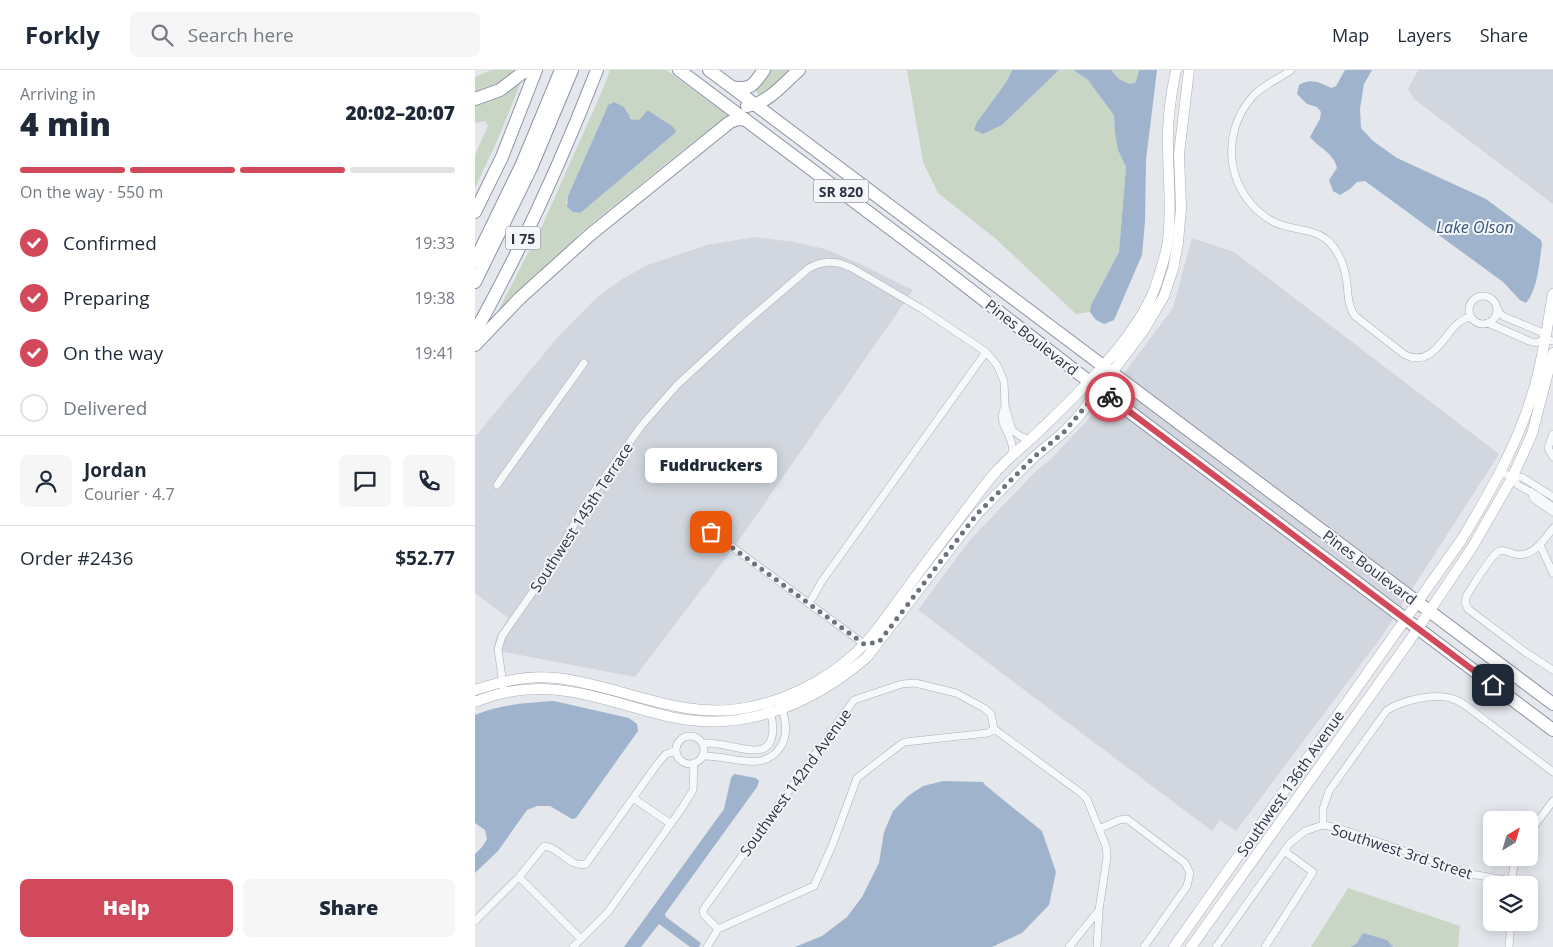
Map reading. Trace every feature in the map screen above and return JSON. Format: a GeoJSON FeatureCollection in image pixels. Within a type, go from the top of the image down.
{"type":"FeatureCollection","features":[{"type":"Feature","properties":{"kind":"highway"},"geometry":{"type":"LineString","coordinates":[[475,99],[500,90],[526,70]]}},
{"type":"Feature","properties":{"kind":"highway"},"geometry":{"type":"LineString","coordinates":[[475,212],[501,157],[536,70]]}},
{"type":"Feature","properties":{"kind":"highway"},"geometry":{"type":"LineString","coordinates":[[475,260],[521,164],[561,70]]}},
{"type":"Feature","properties":{"kind":"highway"},"geometry":{"type":"LineString","coordinates":[[475,282],[531,168],[572,70]]}},
{"type":"Feature","properties":{"kind":"highway","name":"I 75"},"geometry":{"type":"LineString","coordinates":[[475,332],[529,227],[597,70]]}},
{"type":"Feature","properties":{"kind":"highway","name":"Pines Boulevard"},"geometry":{"type":"LineString","coordinates":[[679,70],[936,263],[1088,381],[1553,730]]}},
{"type":"Feature","properties":{"kind":"highway","name":"Pines Boulevard"},"geometry":{"type":"LineString","coordinates":[[709,70],[1553,704]]}},
{"type":"Feature","properties":{"kind":"highway"},"geometry":{"type":"LineString","coordinates":[[732,87],[745,89],[751,86],[764,70]]}},
{"type":"Feature","properties":{"kind":"highway"},"geometry":{"type":"LineString","coordinates":[[713,96],[738,105],[754,104],[768,98],[799,70]]}},
{"type":"Feature","properties":{"kind":"highway"},"geometry":{"type":"LineString","coordinates":[[475,345],[520,298],[591,234],[730,122],[738,119],[746,120]]}},
{"type":"Feature","properties":{"kind":"highway"},"geometry":{"type":"LineString","coordinates":[[1215,476],[1235,481],[1249,476]]}},
{"type":"Feature","properties":{"kind":"highway"},"geometry":{"type":"LineString","coordinates":[[1234,490],[1259,492],[1278,498]]}},
{"type":"Feature","properties":{"kind":"street"},"geometry":{"type":"LineString","coordinates":[[475,702],[503,687],[526,678],[553,678],[585,682],[675,707],[726,711],[769,708],[820,691],[847,674],[867,657],[977,514],[1034,457],[1064,432],[1100,389],[1107,369],[1144,310],[1162,267],[1168,240],[1168,142],[1176,70]]}},
{"type":"Feature","properties":{"kind":"street"},"geometry":{"type":"LineString","coordinates":[[781,705],[851,658],[864,644],[994,474],[1067,404],[1088,381],[1107,369],[1144,330],[1164,296],[1173,269],[1178,242],[1181,208],[1179,154],[1189,70]]}},
{"type":"Feature","properties":{"kind":"street"},"geometry":{"type":"LineString","coordinates":[[1291,70],[1259,90],[1252,97],[1237,124],[1230,152],[1236,178],[1244,196],[1263,215],[1276,224],[1309,231],[1326,239],[1341,259],[1347,281],[1351,311],[1405,355],[1412,358],[1428,354],[1439,347],[1457,324],[1471,316]]}},
{"type":"Feature","properties":{"kind":"street","name":"Southwest 145th Terrace"},"geometry":{"type":"LineString","coordinates":[[503,687],[498,649],[502,636],[555,560],[585,504],[642,425],[677,385],[809,268],[828,262],[839,263],[852,268],[922,309],[986,352]]}},
{"type":"Feature","properties":{"kind":"street","name":"Southwest 136th Avenue"},"geometry":{"type":"LineString","coordinates":[[1174,947],[1462,539],[1501,471],[1520,430],[1549,340],[1553,294]]}},
{"type":"Feature","properties":{"kind":"street"},"geometry":{"type":"LineString","coordinates":[[1478,297],[1491,298],[1500,314],[1541,332],[1549,340],[1536,343],[1489,323],[1477,323],[1471,316],[1469,307],[1478,297]]}},
{"type":"Feature","properties":{"kind":"street"},"geometry":{"type":"LineString","coordinates":[[1489,323],[1497,314],[1497,306]]}},
{"type":"Feature","properties":{"kind":"street"},"geometry":{"type":"LineString","coordinates":[[809,604],[822,581],[986,352],[1001,373],[1005,387],[1005,406],[1012,430],[1029,440]]}},
{"type":"Feature","properties":{"kind":"street","name":"Southwest 136th Avenue"},"geometry":{"type":"LineString","coordinates":[[1191,947],[1429,612],[1473,546],[1512,478],[1532,434],[1553,353]]}},
{"type":"Feature","properties":{"kind":"street"},"geometry":{"type":"LineString","coordinates":[[497,485],[584,363]]}},
{"type":"Feature","properties":{"kind":"street"},"geometry":{"type":"LineString","coordinates":[[1005,406],[1002,416],[1003,426],[1014,455]]}},
{"type":"Feature","properties":{"kind":"street"},"geometry":{"type":"LineString","coordinates":[[1551,455],[1549,448],[1553,434]]}},
{"type":"Feature","properties":{"kind":"street"},"geometry":{"type":"LineString","coordinates":[[1014,455],[1026,452],[1034,457]]}},
{"type":"Feature","properties":{"kind":"street"},"geometry":{"type":"LineString","coordinates":[[1501,471],[1512,478],[1518,485],[1552,501]]}},
{"type":"Feature","properties":{"kind":"street"},"geometry":{"type":"LineString","coordinates":[[1512,478],[1522,477],[1552,501]]}},
{"type":"Feature","properties":{"kind":"street"},"geometry":{"type":"LineString","coordinates":[[1531,492],[1534,499],[1553,512]]}},
{"type":"Feature","properties":{"kind":"street"},"geometry":{"type":"LineString","coordinates":[[1553,528],[1540,545],[1525,554],[1500,551],[1493,556],[1467,595],[1465,602],[1468,609],[1525,652],[1553,670]]}},
{"type":"Feature","properties":{"kind":"street"},"geometry":{"type":"LineString","coordinates":[[711,532],[864,644],[879,642]]}},
{"type":"Feature","properties":{"kind":"street"},"geometry":{"type":"LineString","coordinates":[[1540,545],[1553,572]]}},
{"type":"Feature","properties":{"kind":"street","name":"Southwest 142nd Avenue"},"geometry":{"type":"LineString","coordinates":[[718,929],[704,916],[703,910],[854,700],[902,684],[915,683],[956,694],[984,708],[991,714],[994,729]]}},
{"type":"Feature","properties":{"kind":"street"},"geometry":{"type":"LineString","coordinates":[[475,690],[503,687]]}},
{"type":"Feature","properties":{"kind":"street"},"geometry":{"type":"LineString","coordinates":[[1216,947],[1284,851],[1299,834],[1313,827],[1323,825],[1323,809],[1329,791],[1387,710],[1401,703],[1423,699],[1445,696],[1455,699],[1553,772]]}},
{"type":"Feature","properties":{"kind":"street"},"geometry":{"type":"LineString","coordinates":[[702,756],[752,762],[762,762],[770,758],[777,753],[785,739],[785,720],[781,705]]}},
{"type":"Feature","properties":{"kind":"street"},"geometry":{"type":"LineString","coordinates":[[703,743],[714,742],[753,750],[766,747],[774,732],[769,708]]}},
{"type":"Feature","properties":{"kind":"street"},"geometry":{"type":"LineString","coordinates":[[707,947],[718,929],[814,886],[832,846],[857,778],[900,745],[905,742],[988,733],[994,729],[1087,799],[1106,846],[1107,857],[1099,910],[1097,947]]}},
{"type":"Feature","properties":{"kind":"street"},"geometry":{"type":"LineString","coordinates":[[688,736],[695,736],[703,743],[702,756],[694,763],[683,764],[679,760],[676,751],[679,742],[688,736]]}},
{"type":"Feature","properties":{"kind":"street"},"geometry":{"type":"LineString","coordinates":[[475,922],[519,877],[542,848],[547,845],[574,864],[580,866],[586,864],[666,754],[676,751]]}},
{"type":"Feature","properties":{"kind":"street"},"geometry":{"type":"LineString","coordinates":[[573,947],[608,912],[671,824],[693,790],[694,763]]}},
{"type":"Feature","properties":{"kind":"street"},"geometry":{"type":"LineString","coordinates":[[633,798],[671,824]]}},
{"type":"Feature","properties":{"kind":"street"},"geometry":{"type":"LineString","coordinates":[[1538,821],[1553,801]]}},
{"type":"Feature","properties":{"kind":"street"},"geometry":{"type":"LineString","coordinates":[[1099,829],[1119,820],[1127,819],[1185,863],[1190,873],[1187,886],[1144,947]]}},
{"type":"Feature","properties":{"kind":"street","name":"Southwest 3rd Street"},"geometry":{"type":"LineString","coordinates":[[1323,825],[1338,828],[1483,877]]}},
{"type":"Feature","properties":{"kind":"street"},"geometry":{"type":"LineString","coordinates":[[1265,947],[1313,872],[1284,851]]}},
{"type":"Feature","properties":{"kind":"street"},"geometry":{"type":"LineString","coordinates":[[519,877],[581,939]]}},
{"type":"Feature","properties":{"kind":"street"},"geometry":{"type":"LineString","coordinates":[[1069,947],[1099,910]]}},
{"type":"Feature","properties":{"kind":"street"},"geometry":{"type":"LineString","coordinates":[[1509,947],[1510,931]]}},
{"type":"Feature","properties":{"kind":"shaded area"},"geometry":{"type":"Polygon","coordinates":[[[1418,70],[1553,70],[1553,204],[1414,99],[1408,89],[1418,70]]]}},
{"type":"Feature","properties":{"kind":"shaded area"},"geometry":{"type":"Polygon","coordinates":[[[755,237],[794,242],[825,249],[913,290],[737,543],[635,677],[493,650],[496,638],[508,619],[475,593],[475,437],[557,338],[596,298],[622,279],[648,265],[707,245],[755,237]]]}},
{"type":"Feature","properties":{"kind":"shaded area"},"geometry":{"type":"Polygon","coordinates":[[[1192,238],[1234,252],[1499,454],[1382,636],[1236,831],[1220,820],[1212,831],[918,610],[970,540],[1096,411],[1173,308],[1192,238]]]}},
{"type":"Feature","properties":{"kind":"green space"},"geometry":{"type":"Polygon","coordinates":[[[491,70],[517,70],[501,83],[475,93],[475,77],[491,70]]]}},
{"type":"Feature","properties":{"kind":"green space"},"geometry":{"type":"Polygon","coordinates":[[[610,70],[666,70],[729,116],[693,142],[580,233],[568,248],[494,319],[542,226],[610,70]],[[611,103],[606,110],[568,196],[566,203],[576,213],[584,210],[674,134],[672,126],[649,111],[639,120],[635,120],[628,116],[626,110],[611,103]]]}},
{"type":"Feature","properties":{"kind":"green space"},"geometry":{"type":"Polygon","coordinates":[[[771,70],[794,70],[761,95],[758,95],[756,90],[771,70]]]}},
{"type":"Feature","properties":{"kind":"green space"},"geometry":{"type":"Polygon","coordinates":[[[907,70],[1012,70],[1007,81],[977,122],[1002,125],[1059,70],[1073,70],[1088,80],[1108,105],[1114,115],[1118,150],[1126,167],[1119,252],[1091,305],[1090,312],[1076,314],[996,239],[938,193],[923,162],[907,70]]]}},
{"type":"Feature","properties":{"kind":"green space"},"geometry":{"type":"Polygon","coordinates":[[[1111,70],[1139,70],[1136,82],[1130,84],[1119,79],[1111,70]]]}},
{"type":"Feature","properties":{"kind":"green space"},"geometry":{"type":"Polygon","coordinates":[[[524,75],[475,188],[475,155],[488,126],[485,121],[475,123],[475,104],[524,75]]]}},
{"type":"Feature","properties":{"kind":"green space"},"geometry":{"type":"Polygon","coordinates":[[[1348,888],[1460,926],[1458,947],[1311,947],[1348,888]]]}},
{"type":"Feature","properties":{"kind":"water"},"geometry":{"type":"Polygon","coordinates":[[[1012,70],[1059,70],[1002,125],[983,134],[974,130],[977,122],[1007,81],[1012,70]]]}},
{"type":"Feature","properties":{"kind":"water"},"geometry":{"type":"Polygon","coordinates":[[[1073,70],[1111,70],[1119,79],[1130,84],[1136,82],[1139,70],[1157,70],[1146,160],[1145,221],[1142,255],[1114,320],[1104,324],[1096,320],[1090,312],[1091,305],[1119,252],[1126,167],[1118,150],[1114,115],[1088,80],[1073,70]]]}},
{"type":"Feature","properties":{"kind":"water","name":"Lake Olson"},"geometry":{"type":"Polygon","coordinates":[[[1345,70],[1372,70],[1364,84],[1360,109],[1361,128],[1373,141],[1397,158],[1486,199],[1541,240],[1542,245],[1536,283],[1526,303],[1520,300],[1503,282],[1365,181],[1357,182],[1340,195],[1333,191],[1329,180],[1337,168],[1333,158],[1310,137],[1320,119],[1321,112],[1317,107],[1307,104],[1297,94],[1299,85],[1311,81],[1331,88],[1336,86],[1345,70]]]}},
{"type":"Feature","properties":{"kind":"water"},"geometry":{"type":"Polygon","coordinates":[[[614,102],[624,107],[631,119],[639,120],[649,111],[672,126],[676,131],[584,210],[580,213],[573,212],[567,207],[568,196],[608,105],[614,102]]]}},
{"type":"Feature","properties":{"kind":"water"},"geometry":{"type":"Polygon","coordinates":[[[554,701],[629,718],[637,724],[638,731],[576,818],[572,819],[550,806],[537,806],[527,810],[498,851],[475,873],[475,854],[487,839],[485,830],[475,823],[475,715],[504,706],[554,701]]]}},
{"type":"Feature","properties":{"kind":"water"},"geometry":{"type":"Polygon","coordinates":[[[734,774],[756,778],[759,781],[757,787],[665,914],[666,917],[701,943],[699,947],[690,947],[659,924],[641,947],[624,947],[724,809],[731,778],[734,774]]]}},
{"type":"Feature","properties":{"kind":"water"},"geometry":{"type":"Polygon","coordinates":[[[943,781],[983,782],[1042,831],[1056,872],[1049,905],[1022,933],[992,947],[795,947],[822,936],[847,917],[862,897],[879,863],[884,832],[893,811],[908,796],[923,786],[943,781]]]}},
{"type":"Feature","properties":{"kind":"water"},"geometry":{"type":"Polygon","coordinates":[[[1363,933],[1387,940],[1393,947],[1351,947],[1357,943],[1363,933]]]}},
{"type":"Feature","properties":{"kind":"way so far"},"geometry":{"type":"LineString","coordinates":[[711,532],[864,644],[879,642],[977,514],[1034,457],[1064,432],[1100,389],[1110,397]]}},
{"type":"Feature","properties":{"kind":"place","name":"Fuddruckers"},"geometry":{"type":"Point","coordinates":[711,532]}},
{"type":"Feature","properties":{"kind":"route"},"geometry":{"type":"LineString","coordinates":[[1110,397],[1493,685]]}}]}
